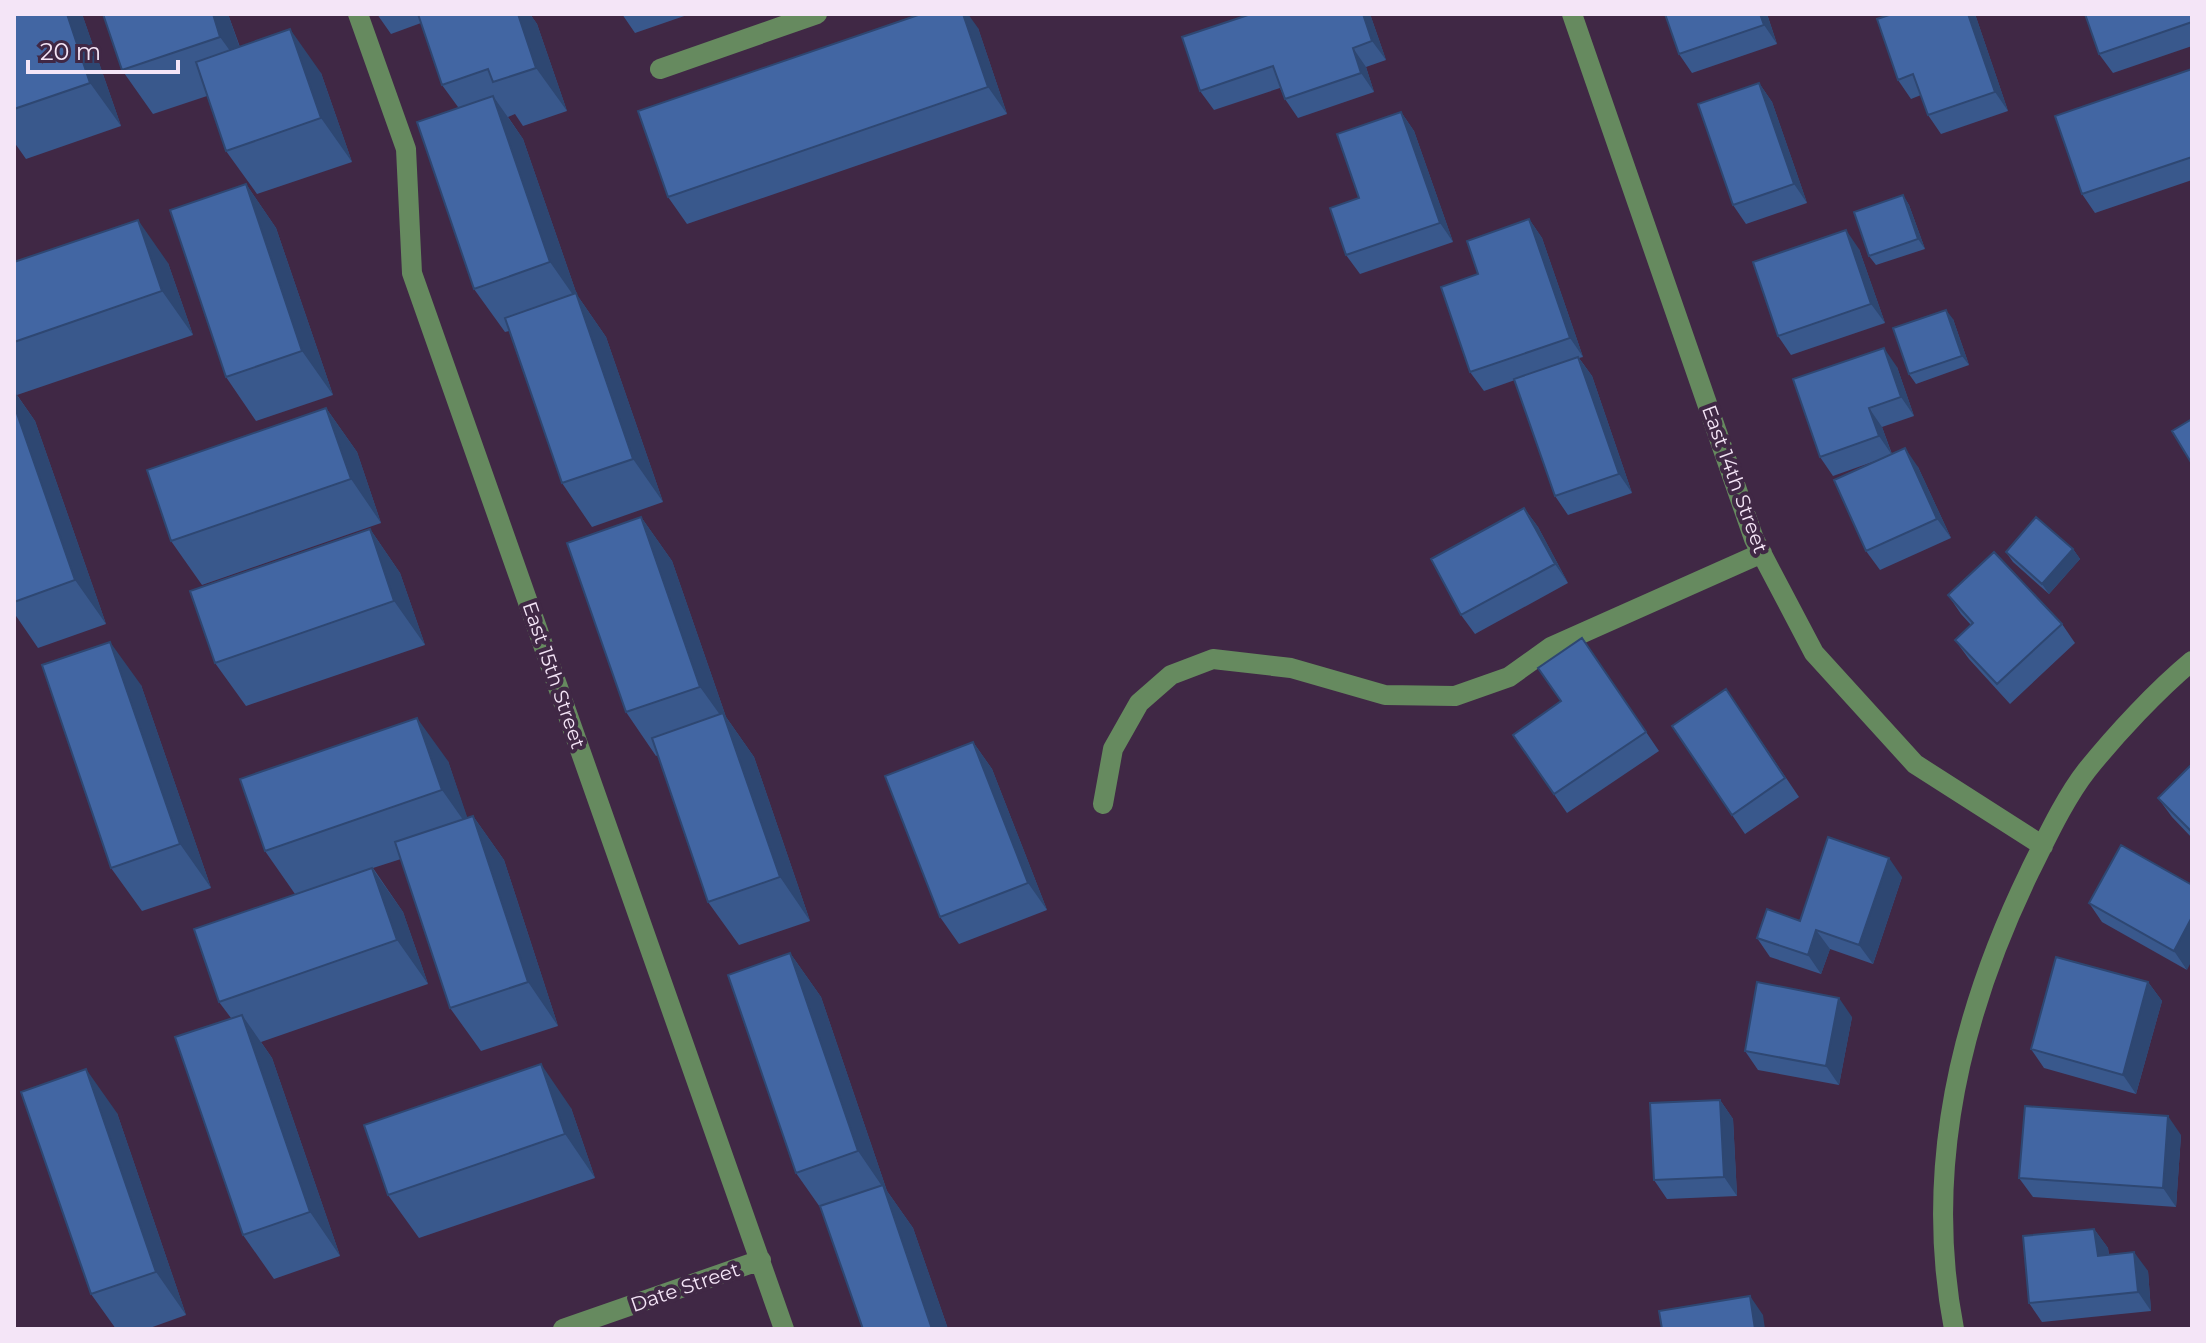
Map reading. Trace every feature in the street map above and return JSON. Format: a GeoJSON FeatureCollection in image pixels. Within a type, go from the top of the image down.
{"type":"FeatureCollection","features":[{"type":"Feature","properties":{"kind":"street","name":"East 15th Street"},"geometry":{"type":"LineString","coordinates":[[358,14],[406,149],[412,273],[784,1329]]}},
{"type":"Feature","properties":{"kind":"street"},"geometry":{"type":"LineString","coordinates":[[660,69],[816,14]]}},
{"type":"Feature","properties":{"kind":"street","name":"East 14th Street"},"geometry":{"type":"LineString","coordinates":[[1572,14],[1754,539],[1814,653],[1915,764],[2043,846]]}},
{"type":"Feature","properties":{"kind":"street"},"geometry":{"type":"LineString","coordinates":[[1103,804],[1113,749],[1139,703],[1171,675],[1213,659],[1291,668],[1385,695],[1455,696],[1509,677],[1551,647],[1762,553]]}},
{"type":"Feature","properties":{"kind":"street"},"geometry":{"type":"LineString","coordinates":[[1954,1329],[1946,1291],[1943,1220],[1945,1144],[1974,1004],[2007,919],[2043,846],[2086,772],[2192,661]]}},
{"type":"Feature","properties":{"kind":"street","name":"Date Street"},"geometry":{"type":"LineString","coordinates":[[563,1329],[761,1260]]}},
{"type":"Feature","properties":{"kind":"building"},"geometry":{"type":"Polygon","coordinates":[[[14,14],[67,14],[90,83],[14,109],[14,14]]]}},
{"type":"Feature","properties":{"kind":"building"},"geometry":{"type":"Polygon","coordinates":[[[103,14],[213,14],[220,37],[122,70],[103,14]]]}},
{"type":"Feature","properties":{"kind":"building"},"geometry":{"type":"Polygon","coordinates":[[[418,14],[518,14],[536,68],[493,82],[488,69],[442,85],[418,14]]]}},
{"type":"Feature","properties":{"kind":"building"},"geometry":{"type":"Polygon","coordinates":[[[921,14],[963,14],[988,87],[668,197],[638,111],[921,14]]]}},
{"type":"Feature","properties":{"kind":"building"},"geometry":{"type":"Polygon","coordinates":[[[1251,14],[1363,14],[1372,41],[1353,48],[1361,73],[1285,99],[1273,66],[1200,91],[1182,37],[1251,14]]]}},
{"type":"Feature","properties":{"kind":"building"},"geometry":{"type":"Polygon","coordinates":[[[1665,14],[1760,14],[1764,25],[1679,54],[1665,14]]]}},
{"type":"Feature","properties":{"kind":"building"},"geometry":{"type":"Polygon","coordinates":[[[1892,14],[1968,14],[1995,92],[1928,115],[1913,74],[1898,80],[1877,19],[1892,14]]]}},
{"type":"Feature","properties":{"kind":"building"},"geometry":{"type":"Polygon","coordinates":[[[2085,14],[2192,14],[2192,22],[2099,54],[2085,14]]]}},
{"type":"Feature","properties":{"kind":"building"},"geometry":{"type":"Polygon","coordinates":[[[290,29],[321,118],[226,151],[196,62],[290,29]]]}},
{"type":"Feature","properties":{"kind":"building"},"geometry":{"type":"Polygon","coordinates":[[[2192,69],[2192,157],[2082,194],[2055,116],[2192,69]]]}},
{"type":"Feature","properties":{"kind":"building"},"geometry":{"type":"Polygon","coordinates":[[[1759,83],[1794,184],[1733,205],[1698,104],[1759,83]]]}},
{"type":"Feature","properties":{"kind":"building"},"geometry":{"type":"Polygon","coordinates":[[[493,96],[550,262],[474,289],[417,122],[493,96]]]}},
{"type":"Feature","properties":{"kind":"building"},"geometry":{"type":"Polygon","coordinates":[[[1401,112],[1440,223],[1346,255],[1330,208],[1359,198],[1337,134],[1401,112]]]}},
{"type":"Feature","properties":{"kind":"building"},"geometry":{"type":"Polygon","coordinates":[[[246,184],[302,351],[226,377],[170,210],[246,184]]]}},
{"type":"Feature","properties":{"kind":"building"},"geometry":{"type":"Polygon","coordinates":[[[1903,195],[1918,239],[1869,256],[1854,212],[1903,195]]]}},
{"type":"Feature","properties":{"kind":"building"},"geometry":{"type":"Polygon","coordinates":[[[1529,219],[1570,338],[1470,372],[1441,287],[1478,274],[1467,241],[1529,219]]]}},
{"type":"Feature","properties":{"kind":"building"},"geometry":{"type":"Polygon","coordinates":[[[138,220],[162,291],[14,342],[14,262],[138,220]]]}},
{"type":"Feature","properties":{"kind":"building"},"geometry":{"type":"Polygon","coordinates":[[[1846,230],[1871,304],[1778,336],[1753,262],[1846,230]]]}},
{"type":"Feature","properties":{"kind":"building"},"geometry":{"type":"Polygon","coordinates":[[[576,293],[633,459],[562,483],[505,318],[576,293]]]}},
{"type":"Feature","properties":{"kind":"building"},"geometry":{"type":"Polygon","coordinates":[[[1946,310],[1962,356],[1909,374],[1893,328],[1946,310]]]}},
{"type":"Feature","properties":{"kind":"building"},"geometry":{"type":"Polygon","coordinates":[[[1884,348],[1901,397],[1869,408],[1879,436],[1820,457],[1793,379],[1884,348]]]}},
{"type":"Feature","properties":{"kind":"building"},"geometry":{"type":"Polygon","coordinates":[[[1578,357],[1619,474],[1555,496],[1514,379],[1578,357]]]}},
{"type":"Feature","properties":{"kind":"building"},"geometry":{"type":"Polygon","coordinates":[[[14,405],[75,580],[14,602],[14,405]]]}},
{"type":"Feature","properties":{"kind":"building"},"geometry":{"type":"Polygon","coordinates":[[[326,408],[351,479],[171,541],[147,470],[326,408]]]}},
{"type":"Feature","properties":{"kind":"building"},"geometry":{"type":"Polygon","coordinates":[[[2192,419],[2192,464],[2172,431],[2192,419]]]}},
{"type":"Feature","properties":{"kind":"building"},"geometry":{"type":"Polygon","coordinates":[[[1905,448],[1937,519],[1866,551],[1834,480],[1905,448]]]}},
{"type":"Feature","properties":{"kind":"building"},"geometry":{"type":"Polygon","coordinates":[[[1524,508],[1555,564],[1461,615],[1431,559],[1524,508]]]}},
{"type":"Feature","properties":{"kind":"building"},"geometry":{"type":"Polygon","coordinates":[[[641,517],[700,687],[626,712],[567,543],[641,517]]]}},
{"type":"Feature","properties":{"kind":"building"},"geometry":{"type":"Polygon","coordinates":[[[2036,517],[2073,549],[2042,584],[2006,552],[2036,517]]]}},
{"type":"Feature","properties":{"kind":"building"},"geometry":{"type":"Polygon","coordinates":[[[370,529],[394,601],[215,663],[190,591],[370,529]]]}},
{"type":"Feature","properties":{"kind":"building"},"geometry":{"type":"Polygon","coordinates":[[[1994,552],[2062,624],[1997,684],[1955,640],[1973,623],[1948,595],[1994,552]]]}},
{"type":"Feature","properties":{"kind":"building"},"geometry":{"type":"Polygon","coordinates":[[[1582,638],[1646,732],[1554,794],[1513,735],[1561,701],[1538,668],[1582,638]]]}},
{"type":"Feature","properties":{"kind":"building"},"geometry":{"type":"Polygon","coordinates":[[[110,642],[180,844],[111,868],[42,665],[110,642]]]}},
{"type":"Feature","properties":{"kind":"building"},"geometry":{"type":"Polygon","coordinates":[[[1726,689],[1785,778],[1732,815],[1672,726],[1726,689]]]}},
{"type":"Feature","properties":{"kind":"building"},"geometry":{"type":"Polygon","coordinates":[[[723,713],[780,877],[708,902],[652,738],[723,713]]]}},
{"type":"Feature","properties":{"kind":"building"},"geometry":{"type":"Polygon","coordinates":[[[417,718],[442,790],[265,851],[240,779],[417,718]]]}},
{"type":"Feature","properties":{"kind":"building"},"geometry":{"type":"Polygon","coordinates":[[[973,742],[1028,883],[940,917],[885,776],[973,742]]]}},
{"type":"Feature","properties":{"kind":"building"},"geometry":{"type":"Polygon","coordinates":[[[2192,764],[2192,832],[2158,798],[2192,764]]]}},
{"type":"Feature","properties":{"kind":"building"},"geometry":{"type":"Polygon","coordinates":[[[473,816],[528,982],[450,1008],[395,842],[473,816]]]}},
{"type":"Feature","properties":{"kind":"building"},"geometry":{"type":"Polygon","coordinates":[[[1828,837],[1889,858],[1859,945],[1816,930],[1808,955],[1757,938],[1767,909],[1800,921],[1828,837]]]}},
{"type":"Feature","properties":{"kind":"building"},"geometry":{"type":"Polygon","coordinates":[[[2121,845],[2192,885],[2192,917],[2174,951],[2089,903],[2121,845]]]}},
{"type":"Feature","properties":{"kind":"building"},"geometry":{"type":"Polygon","coordinates":[[[372,868],[397,940],[219,1002],[194,929],[372,868]]]}},
{"type":"Feature","properties":{"kind":"building"},"geometry":{"type":"Polygon","coordinates":[[[790,953],[858,1151],[796,1173],[728,975],[790,953]]]}},
{"type":"Feature","properties":{"kind":"building"},"geometry":{"type":"Polygon","coordinates":[[[2056,957],[2148,982],[2123,1075],[2031,1049],[2056,957]]]}},
{"type":"Feature","properties":{"kind":"building"},"geometry":{"type":"Polygon","coordinates":[[[1757,982],[1839,998],[1826,1066],[1745,1051],[1757,982]]]}},
{"type":"Feature","properties":{"kind":"building"},"geometry":{"type":"Polygon","coordinates":[[[242,1015],[310,1212],[243,1235],[175,1037],[242,1015]]]}},
{"type":"Feature","properties":{"kind":"building"},"geometry":{"type":"Polygon","coordinates":[[[541,1064],[565,1134],[388,1195],[364,1125],[541,1064]]]}},
{"type":"Feature","properties":{"kind":"building"},"geometry":{"type":"Polygon","coordinates":[[[86,1069],[156,1272],[91,1294],[21,1092],[86,1069]]]}},
{"type":"Feature","properties":{"kind":"building"},"geometry":{"type":"Polygon","coordinates":[[[1720,1100],[1724,1177],[1654,1180],[1650,1103],[1720,1100]]]}},
{"type":"Feature","properties":{"kind":"building"},"geometry":{"type":"Polygon","coordinates":[[[2025,1106],[2168,1116],[2163,1188],[2019,1178],[2025,1106]]]}},
{"type":"Feature","properties":{"kind":"building"},"geometry":{"type":"Polygon","coordinates":[[[883,1185],[932,1329],[863,1329],[820,1206],[883,1185]]]}},
{"type":"Feature","properties":{"kind":"building"},"geometry":{"type":"Polygon","coordinates":[[[2094,1229],[2098,1256],[2134,1252],[2138,1292],[2029,1303],[2023,1236],[2094,1229]]]}},
{"type":"Feature","properties":{"kind":"building"},"geometry":{"type":"Polygon","coordinates":[[[1750,1296],[1755,1329],[1662,1329],[1659,1311],[1750,1296]]]}}]}
